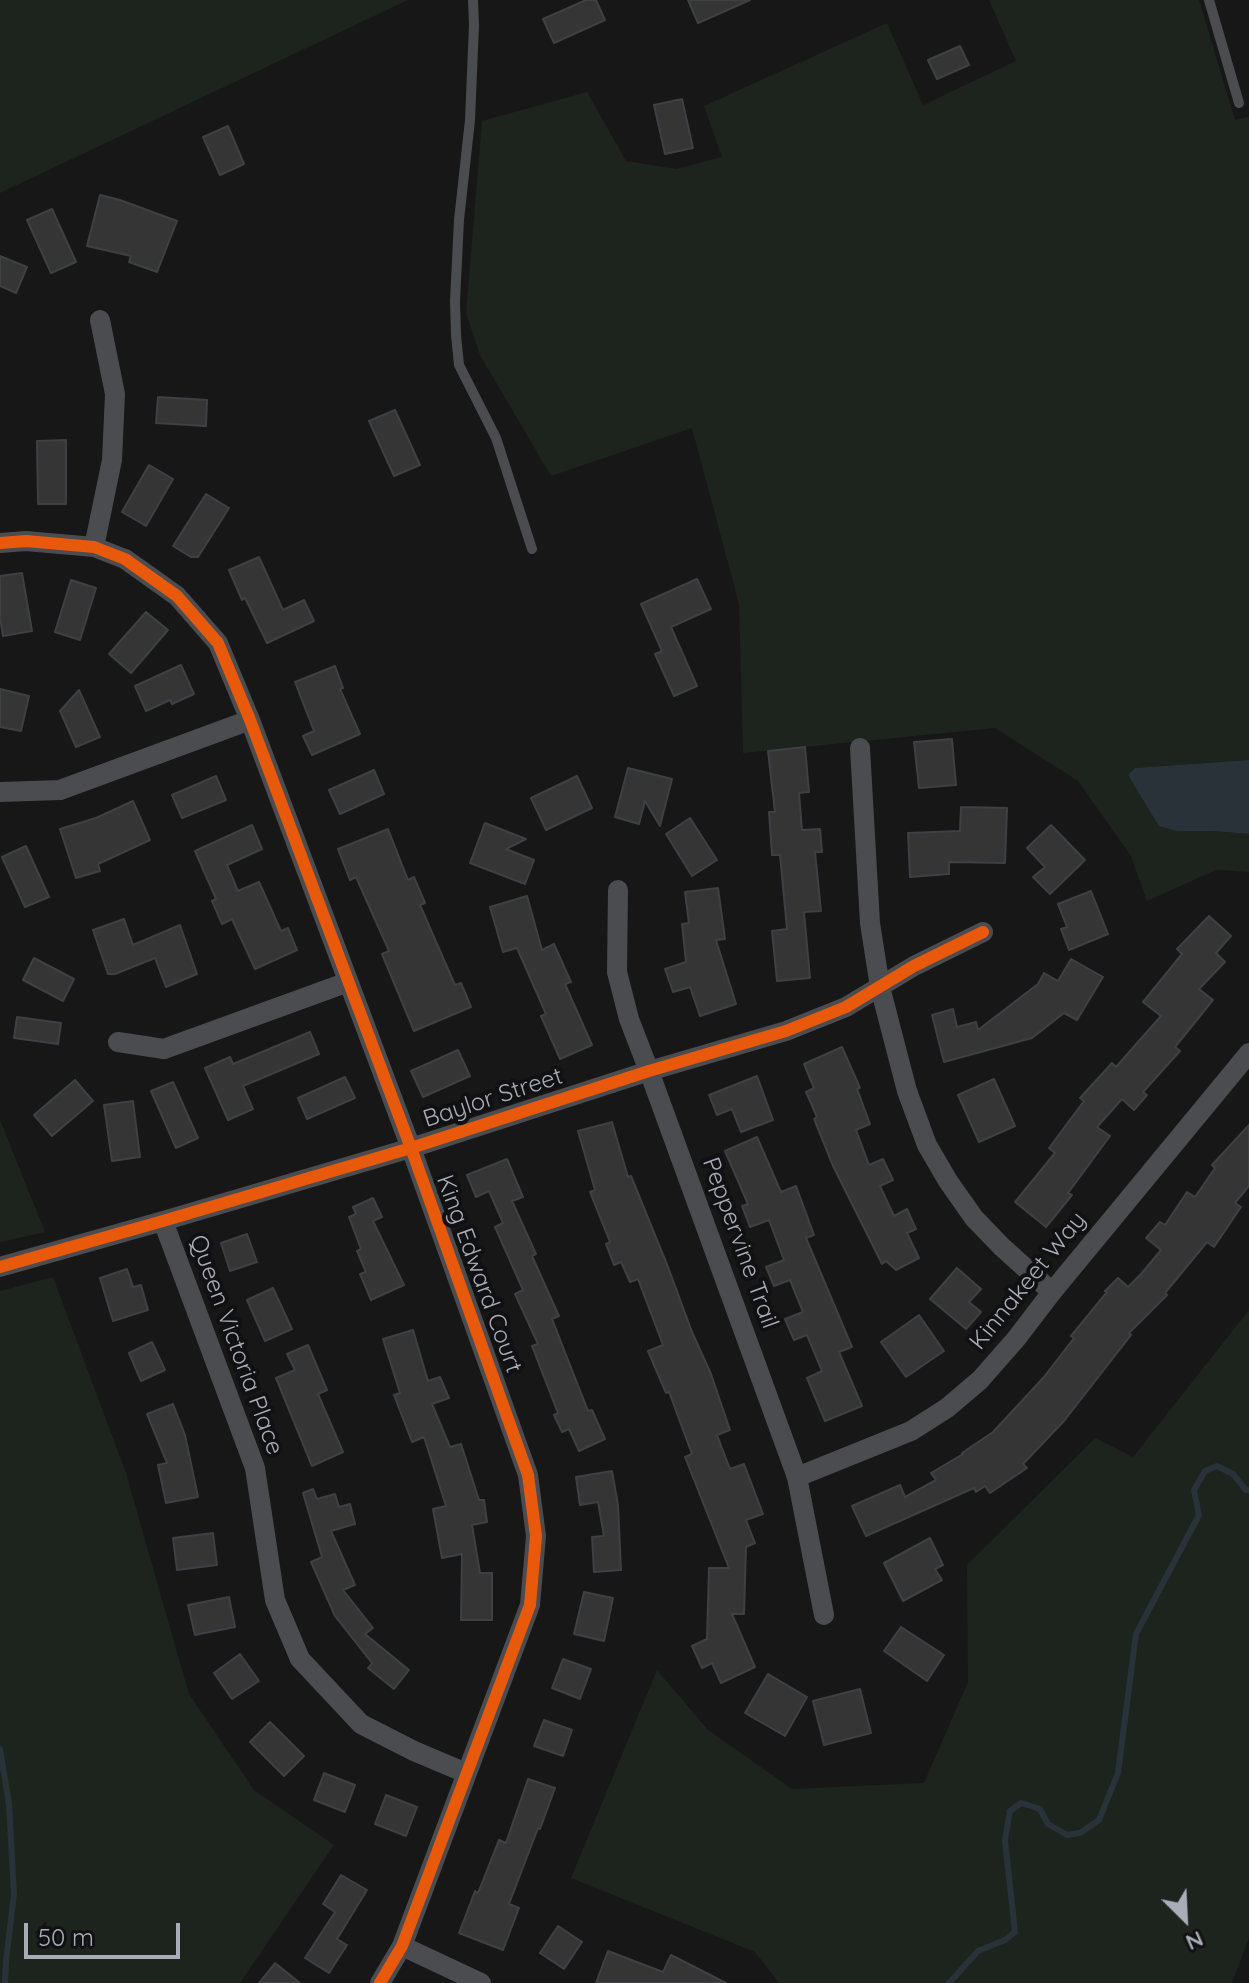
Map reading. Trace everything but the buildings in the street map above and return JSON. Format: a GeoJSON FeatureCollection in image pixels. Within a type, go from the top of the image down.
{"type":"FeatureCollection","features":[{"type":"Feature","properties":{"kind":"street"},"geometry":{"type":"LineString","coordinates":[[94,547],[112,460],[115,394],[100,320]]}},
{"type":"Feature","properties":{"kind":"street","name":"King Edward Court"},"geometry":{"type":"LineString","coordinates":[[0,543],[26,541],[94,547],[125,559],[177,596],[218,643],[250,720],[411,1148],[528,1475],[536,1536],[530,1605],[402,1946],[380,1983]]}},
{"type":"Feature","properties":{"kind":"street"},"geometry":{"type":"LineString","coordinates":[[0,792],[60,790],[250,720]]}},
{"type":"Feature","properties":{"kind":"street"},"geometry":{"type":"LineString","coordinates":[[860,748],[870,923],[880,987],[907,1091],[927,1145],[974,1218],[1052,1292]]}},
{"type":"Feature","properties":{"kind":"street","name":"Peppervine Trail"},"geometry":{"type":"LineString","coordinates":[[618,890],[617,972],[629,1019],[797,1477],[824,1615]]}},
{"type":"Feature","properties":{"kind":"street","name":"Baylor Street"},"geometry":{"type":"LineString","coordinates":[[0,1267],[411,1148],[649,1071],[786,1031],[846,1007],[914,966],[983,932]]}},
{"type":"Feature","properties":{"kind":"street"},"geometry":{"type":"LineString","coordinates":[[118,1042],[164,1049],[348,982]]}},
{"type":"Feature","properties":{"kind":"street","name":"Kinnakeet Way"},"geometry":{"type":"LineString","coordinates":[[797,1477],[911,1431],[947,1408],[980,1380],[1249,1053]]}},
{"type":"Feature","properties":{"kind":"street","name":"Queen Victoria Place"},"geometry":{"type":"LineString","coordinates":[[163,1221],[255,1468],[275,1600],[300,1659],[361,1724],[466,1773]]}},
{"type":"Feature","properties":{"kind":"street"},"geometry":{"type":"LineString","coordinates":[[402,1946],[481,1983]]}},
{"type":"Feature","properties":{"kind":"lane"},"geometry":{"type":"LineString","coordinates":[[473,0],[470,120],[459,220],[455,301],[459,365],[496,438],[532,549]]}},
{"type":"Feature","properties":{"kind":"lane"},"geometry":{"type":"LineString","coordinates":[[1209,0],[1239,103]]}},
{"type":"Feature","properties":{"kind":"shaded area"},"geometry":{"type":"Polygon","coordinates":[[[0,0],[408,0],[0,193],[0,0]]]}},
{"type":"Feature","properties":{"kind":"shaded area"},"geometry":{"type":"Polygon","coordinates":[[[989,0],[1199,0],[1235,120],[1249,117],[1249,760],[1135,768],[1213,831],[1249,834],[1249,872],[1216,870],[1147,901],[1131,856],[1078,781],[995,728],[743,753],[739,604],[692,428],[551,476],[480,355],[466,313],[482,121],[587,92],[626,161],[676,169],[722,157],[704,106],[887,23],[923,105],[1016,61],[989,0]]]}},
{"type":"Feature","properties":{"kind":"shaded area"},"geometry":{"type":"Polygon","coordinates":[[[1249,760],[1249,834],[1177,831],[1159,826],[1128,775],[1135,768],[1249,760]]]}},
{"type":"Feature","properties":{"kind":"shaded area"},"geometry":{"type":"Polygon","coordinates":[[[0,1120],[45,1232],[0,1242],[0,1120]]]}},
{"type":"Feature","properties":{"kind":"shaded area"},"geometry":{"type":"Polygon","coordinates":[[[53,1277],[126,1473],[189,1694],[254,1790],[334,1845],[240,1983],[0,1983],[0,1291],[53,1277]]]}},
{"type":"Feature","properties":{"kind":"shaded area"},"geometry":{"type":"Polygon","coordinates":[[[1249,1310],[1249,1938],[1232,1983],[779,1983],[755,1952],[571,1878],[657,1670],[708,1730],[792,1789],[924,1783],[968,1682],[967,1565],[1095,1438],[1133,1457],[1249,1310]]]}},
{"type":"Feature","properties":{"kind":"waterway"},"geometry":{"type":"LineString","coordinates":[[949,1983],[978,1951],[1005,1940],[1015,1932],[1005,1840],[1010,1811],[1021,1803],[1040,1809],[1048,1824],[1067,1835],[1080,1833],[1099,1820],[1118,1773],[1136,1634],[1199,1515],[1194,1490],[1205,1471],[1217,1466],[1233,1474],[1249,1490]]}},
{"type":"Feature","properties":{"kind":"waterway"},"geometry":{"type":"LineString","coordinates":[[0,1749],[9,1804],[14,1894],[5,1983]]}},
{"type":"Feature","properties":{"kind":"cycle path"},"geometry":{"type":"LineString","coordinates":[[0,543],[26,541],[94,547],[125,559],[177,596],[218,643],[250,720],[411,1148],[528,1475],[536,1536],[530,1605],[402,1946],[380,1983]]}},
{"type":"Feature","properties":{"kind":"cycle path"},"geometry":{"type":"LineString","coordinates":[[0,1267],[411,1148],[649,1071],[786,1031],[846,1007],[914,966],[983,932]]}}]}
